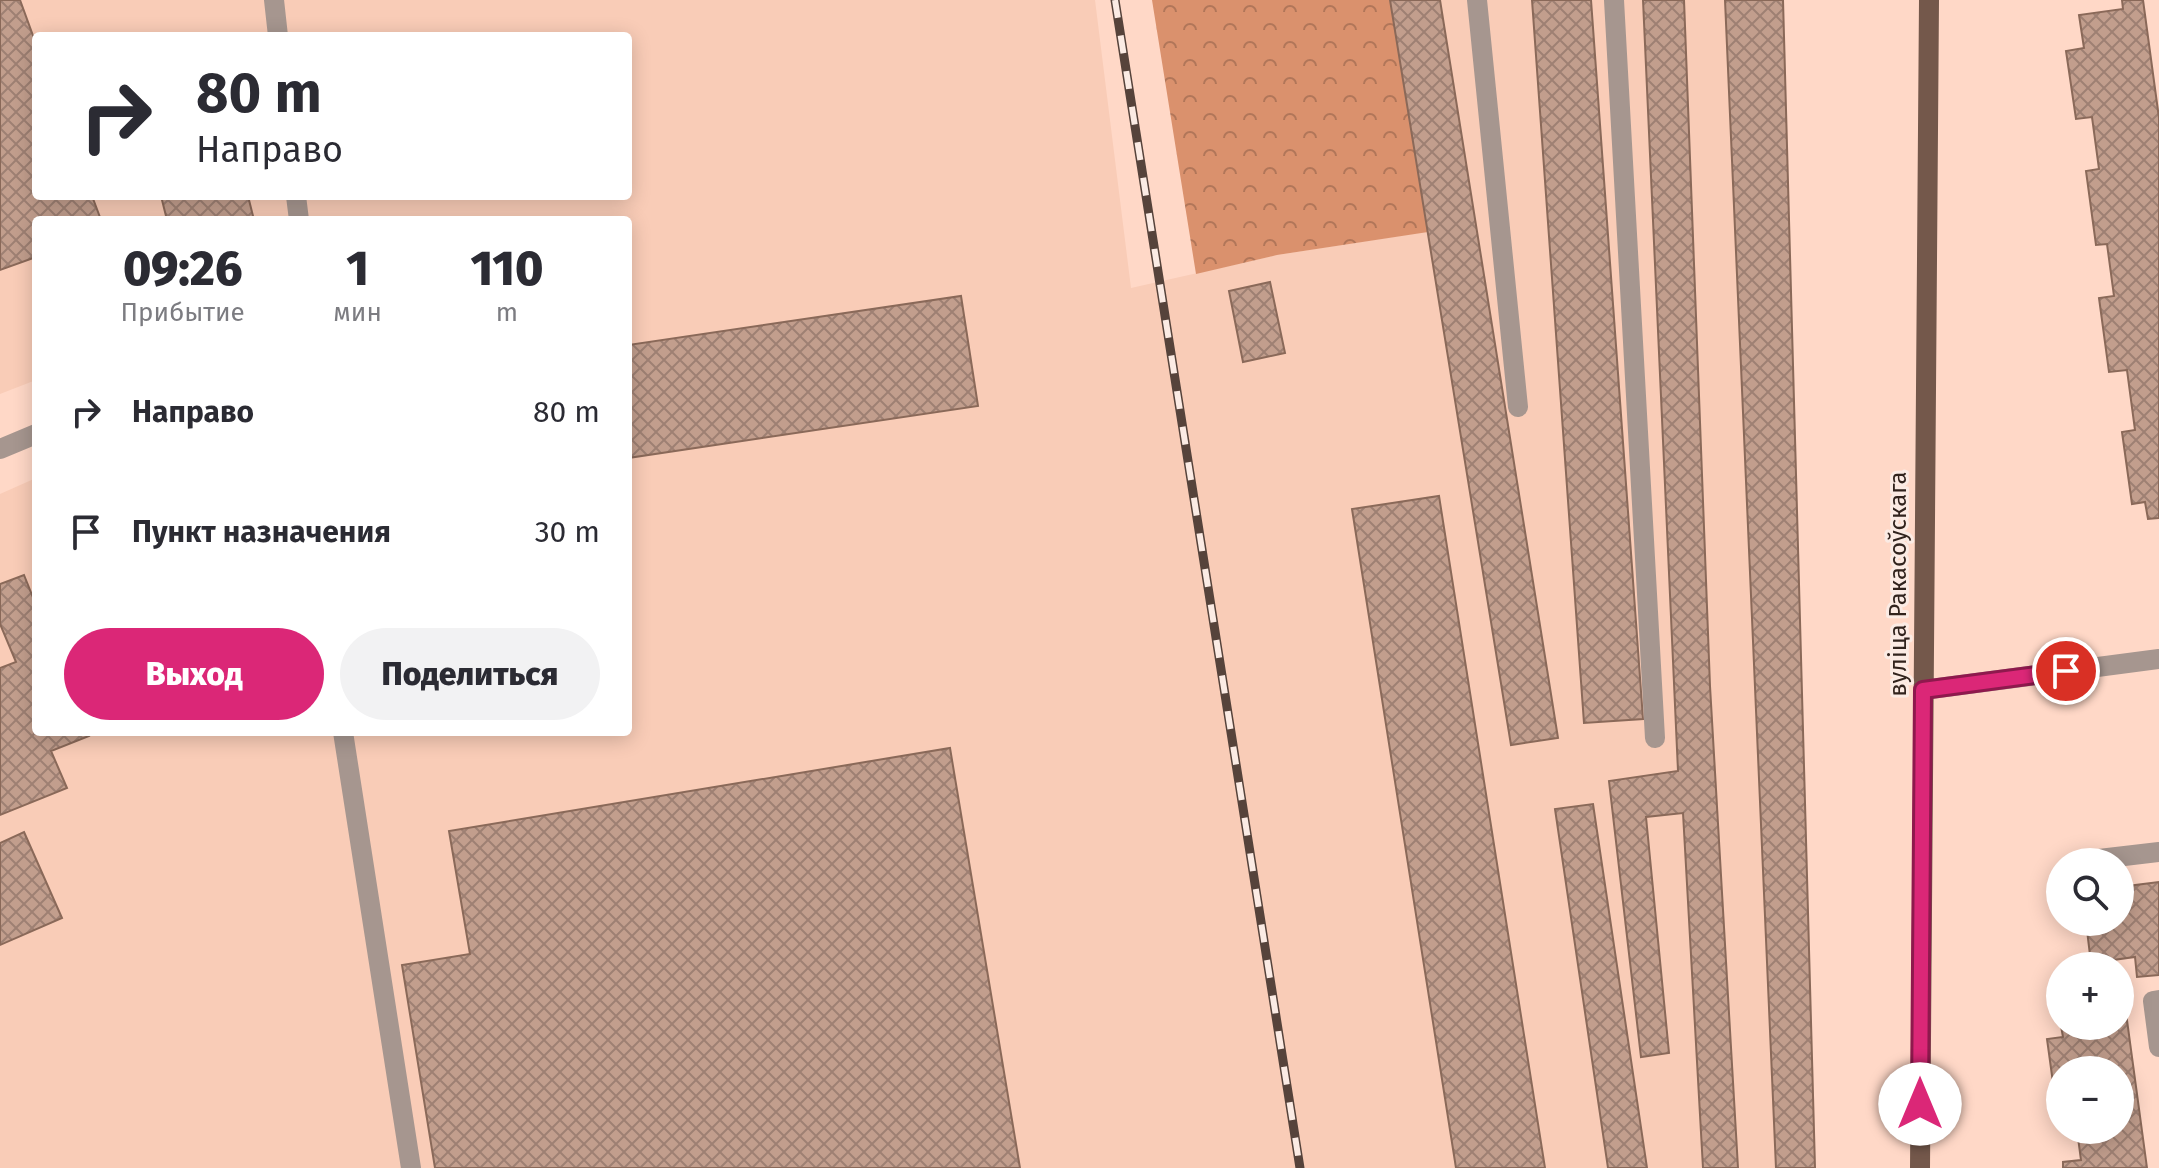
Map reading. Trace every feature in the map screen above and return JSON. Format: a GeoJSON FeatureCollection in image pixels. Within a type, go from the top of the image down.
{"type":"FeatureCollection","features":[{"type":"Feature","properties":{"kind":"main road","name":"вуліца Ракасоўскага"},"geometry":{"type":"LineString","coordinates":[[1920,1168],[1929,0]]}},
{"type":"Feature","properties":{"kind":"lane"},"geometry":{"type":"LineString","coordinates":[[274,0],[278,32]]}},
{"type":"Feature","properties":{"kind":"lane"},"geometry":{"type":"LineString","coordinates":[[1477,0],[1518,407]]}},
{"type":"Feature","properties":{"kind":"lane"},"geometry":{"type":"LineString","coordinates":[[1614,0],[1655,738]]}},
{"type":"Feature","properties":{"kind":"lane"},"geometry":{"type":"LineString","coordinates":[[0,449],[32,436]]}},
{"type":"Feature","properties":{"kind":"lane"},"geometry":{"type":"LineString","coordinates":[[1923,690],[2159,659]]}},
{"type":"Feature","properties":{"kind":"lane"},"geometry":{"type":"LineString","coordinates":[[344,736],[411,1168]]}},
{"type":"Feature","properties":{"kind":"lane"},"geometry":{"type":"LineString","coordinates":[[2134,855],[2159,852]]}},
{"type":"Feature","properties":{"kind":"lane"},"geometry":{"type":"LineString","coordinates":[[2159,1000],[2153,1001],[2159,1047]]}},
{"type":"Feature","properties":{"kind":"shaded area"},"geometry":{"type":"Polygon","coordinates":[[[0,0],[1095,0],[1131,288],[1277,255],[1425,232],[1388,0],[1783,0],[1815,1168],[0,1168],[0,494],[32,480],[32,736],[632,736],[632,216],[32,216],[32,382],[0,394],[0,0]]]}},
{"type":"Feature","properties":{"kind":"green space"},"geometry":{"type":"Polygon","coordinates":[[[1152,0],[1390,0],[1428,232],[1277,255],[1196,274],[1152,0]]]}},
{"type":"Feature","properties":{"kind":"building"},"geometry":{"type":"Polygon","coordinates":[[[0,0],[20,0],[32,33],[32,200],[94,200],[100,216],[32,216],[32,258],[0,270],[0,0]]]}},
{"type":"Feature","properties":{"kind":"building"},"geometry":{"type":"Polygon","coordinates":[[[1390,0],[1440,0],[1558,738],[1511,745],[1390,0]]]}},
{"type":"Feature","properties":{"kind":"building"},"geometry":{"type":"Polygon","coordinates":[[[1532,0],[1591,0],[1643,719],[1584,723],[1532,0]]]}},
{"type":"Feature","properties":{"kind":"building"},"geometry":{"type":"Polygon","coordinates":[[[1643,0],[1684,0],[1710,686],[1738,1168],[1703,1168],[1683,813],[1646,817],[1669,1053],[1641,1057],[1609,781],[1678,771],[1643,0]]]}},
{"type":"Feature","properties":{"kind":"building"},"geometry":{"type":"Polygon","coordinates":[[[1725,0],[1783,0],[1815,1168],[1776,1168],[1725,0]]]}},
{"type":"Feature","properties":{"kind":"building"},"geometry":{"type":"Polygon","coordinates":[[[2122,0],[2143,0],[2159,118],[2159,518],[2148,519],[2145,502],[2132,504],[2122,432],[2135,430],[2127,370],[2109,372],[2099,298],[2114,296],[2107,244],[2096,245],[2086,171],[2099,169],[2092,117],[2076,119],[2066,51],[2084,48],[2079,15],[2123,9],[2122,0]]]}},
{"type":"Feature","properties":{"kind":"building"},"geometry":{"type":"Polygon","coordinates":[[[162,200],[249,200],[253,216],[166,216],[162,200]]]}},
{"type":"Feature","properties":{"kind":"building"},"geometry":{"type":"Polygon","coordinates":[[[1270,282],[1285,353],[1243,362],[1229,291],[1270,282]]]}},
{"type":"Feature","properties":{"kind":"building"},"geometry":{"type":"Polygon","coordinates":[[[961,296],[978,406],[632,457],[632,344],[961,296]]]}},
{"type":"Feature","properties":{"kind":"building"},"geometry":{"type":"Polygon","coordinates":[[[1439,496],[1545,1168],[1456,1168],[1352,509],[1439,496]]]}},
{"type":"Feature","properties":{"kind":"building"},"geometry":{"type":"Polygon","coordinates":[[[24,575],[32,595],[32,736],[89,736],[51,751],[67,788],[0,815],[0,668],[16,662],[0,624],[0,584],[24,575]]]}},
{"type":"Feature","properties":{"kind":"building"},"geometry":{"type":"Polygon","coordinates":[[[950,748],[1020,1168],[435,1168],[402,965],[470,954],[449,831],[950,748]]]}},
{"type":"Feature","properties":{"kind":"building"},"geometry":{"type":"Polygon","coordinates":[[[1593,804],[1647,1168],[1608,1168],[1555,809],[1593,804]]]}},
{"type":"Feature","properties":{"kind":"building"},"geometry":{"type":"Polygon","coordinates":[[[24,832],[62,918],[0,945],[0,843],[24,832]]]}},
{"type":"Feature","properties":{"kind":"building"},"geometry":{"type":"Polygon","coordinates":[[[2159,882],[2159,975],[2137,977],[2134,952],[2090,952],[2088,936],[2134,936],[2134,885],[2159,882]]]}},
{"type":"Feature","properties":{"kind":"building"},"geometry":{"type":"Polygon","coordinates":[[[2047,1040],[2130,1040],[2132,1056],[2049,1056],[2047,1040]]]}},
{"type":"Feature","properties":{"kind":"building"},"geometry":{"type":"Polygon","coordinates":[[[2134,1072],[2147,1168],[2063,1168],[2063,1162],[2081,1160],[2079,1144],[2134,1144],[2134,1072]]]}},
{"type":"Feature","properties":{"kind":"railway"},"geometry":{"type":"LineString","coordinates":[[1115,0],[1300,1168]]}},
{"type":"Feature","properties":{"kind":"route"},"geometry":{"type":"LineString","coordinates":[[1920,1104],[1923,690],[2066,671]]}}]}
